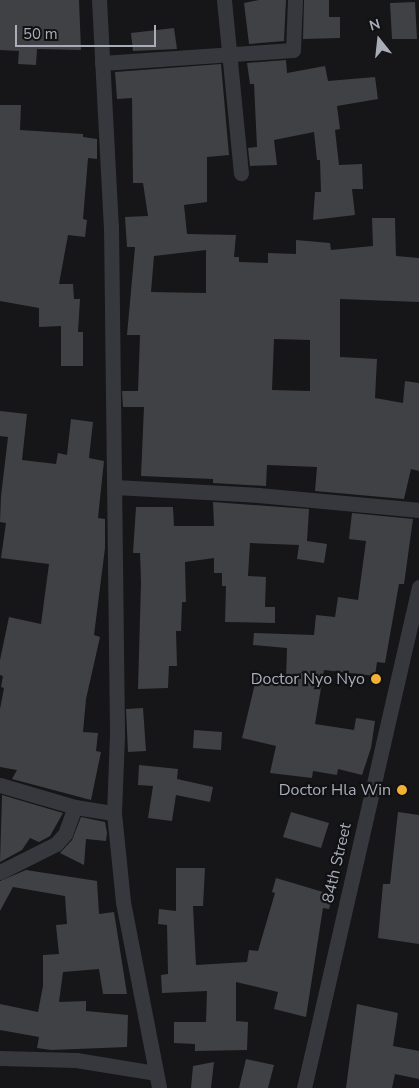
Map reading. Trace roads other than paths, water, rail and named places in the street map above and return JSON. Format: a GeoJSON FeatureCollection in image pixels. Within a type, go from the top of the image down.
{"type":"FeatureCollection","features":[{"type":"Feature","properties":{"kind":"street"},"geometry":{"type":"LineString","coordinates":[[99,0],[111,226],[118,735],[114,813],[123,902],[159,1088]]}},
{"type":"Feature","properties":{"kind":"street"},"geometry":{"type":"LineString","coordinates":[[224,0],[241,173]]}},
{"type":"Feature","properties":{"kind":"street"},"geometry":{"type":"LineString","coordinates":[[102,63],[294,50],[294,0]]}},
{"type":"Feature","properties":{"kind":"street"},"geometry":{"type":"LineString","coordinates":[[115,487],[258,495],[419,510]]}},
{"type":"Feature","properties":{"kind":"street","name":"84th Street"},"geometry":{"type":"LineString","coordinates":[[304,1088],[419,587]]}},
{"type":"Feature","properties":{"kind":"street"},"geometry":{"type":"LineString","coordinates":[[0,785],[75,807],[114,813]]}},
{"type":"Feature","properties":{"kind":"street"},"geometry":{"type":"LineString","coordinates":[[0,872],[56,844],[65,834],[75,807]]}},
{"type":"Feature","properties":{"kind":"street"},"geometry":{"type":"LineString","coordinates":[[0,1058],[76,1060],[155,1073]]}},
{"type":"Feature","properties":{"kind":"place","name":"Doctor Nyo Nyo"},"geometry":{"type":"Point","coordinates":[376,679]}},
{"type":"Feature","properties":{"kind":"place","name":"Doctor Hla Win"},"geometry":{"type":"Point","coordinates":[402,790]}}]}
